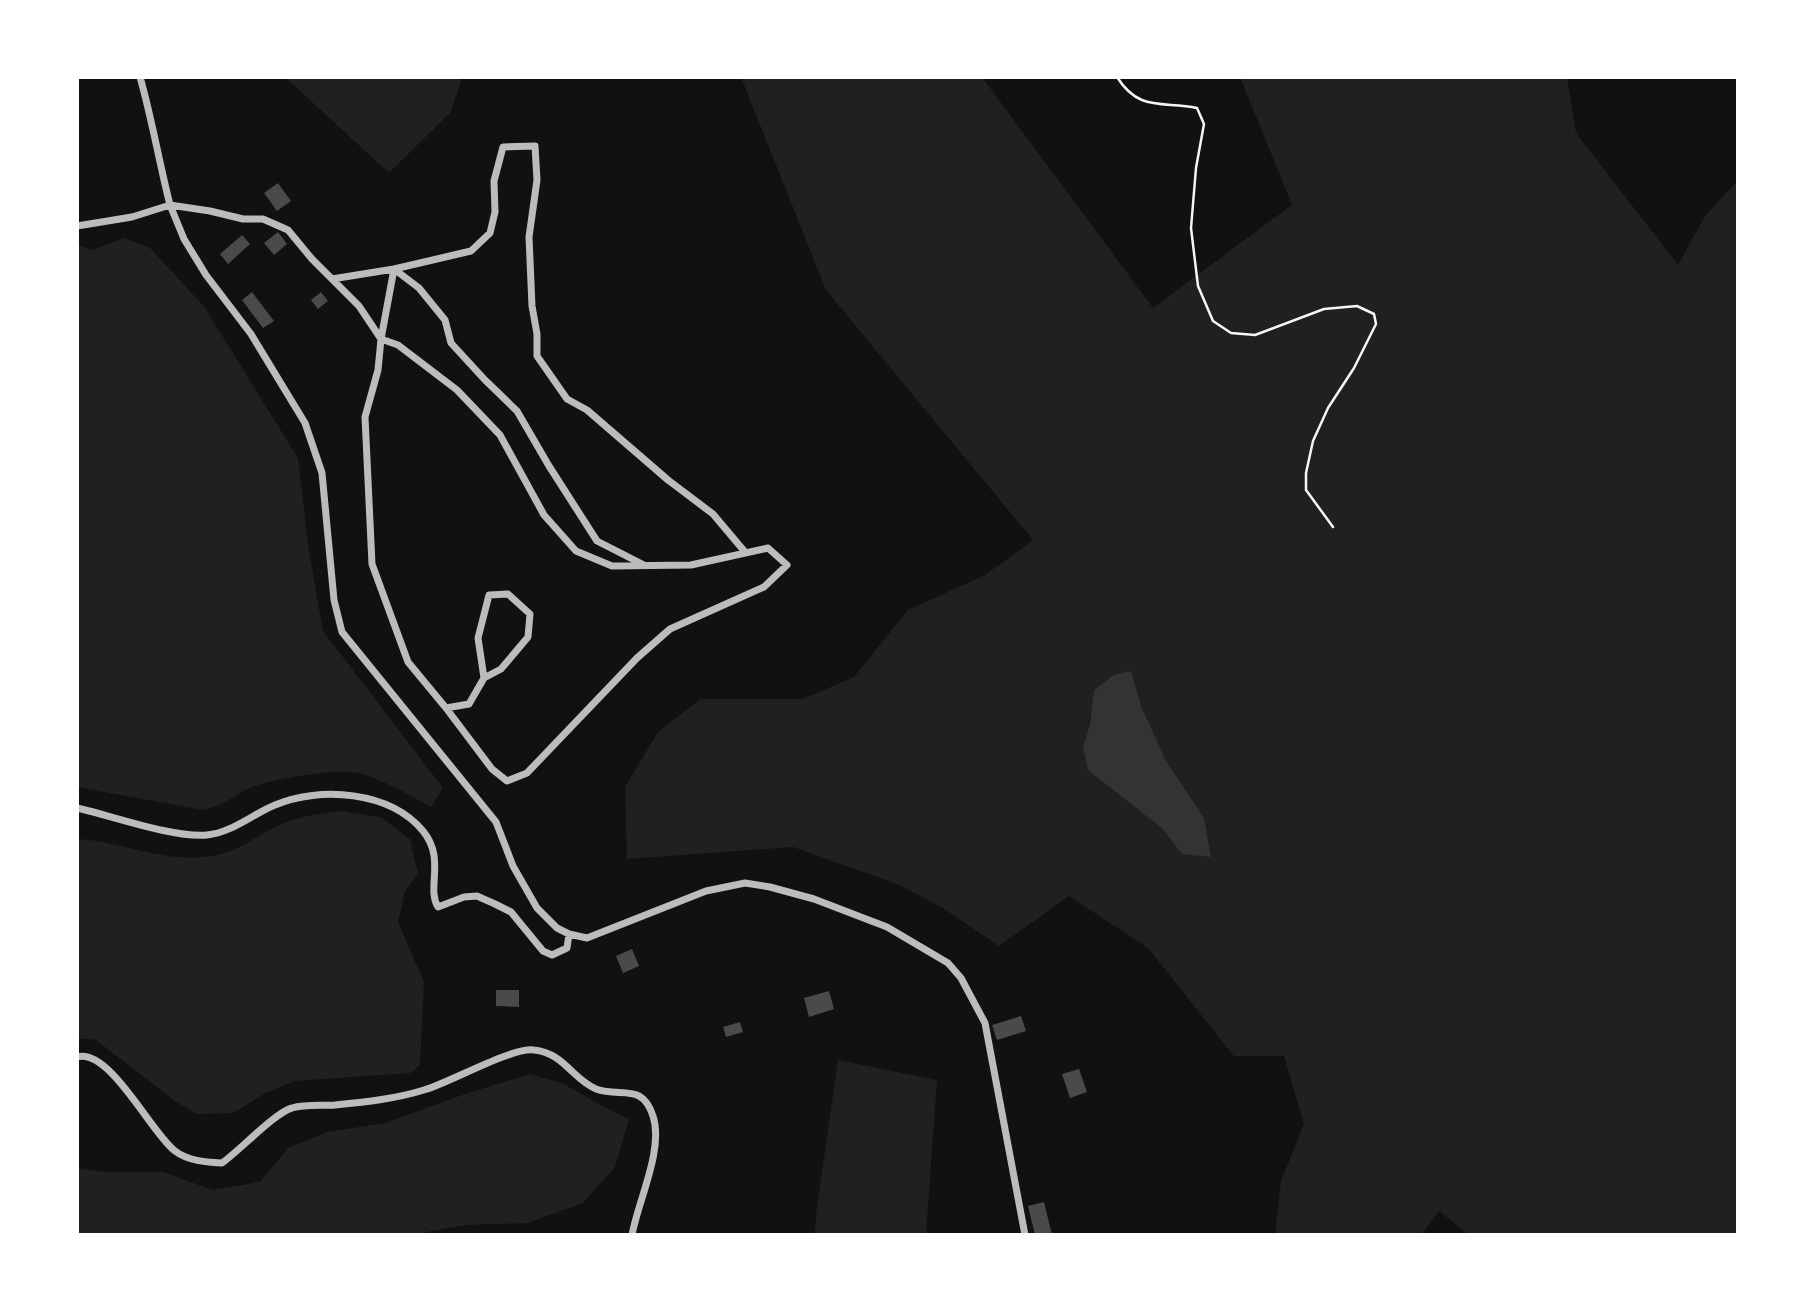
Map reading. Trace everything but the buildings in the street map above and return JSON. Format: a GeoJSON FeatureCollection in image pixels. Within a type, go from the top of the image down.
{"type":"FeatureCollection","features":[{"type":"Feature","properties":{"kind":"street"},"geometry":{"type":"LineString","coordinates":[[140,77],[170,205],[184,239],[206,275],[251,334],[305,423],[323,473],[334,600],[342,632],[496,822],[513,866],[537,908],[557,928],[587,938],[706,891],[745,883],[814,898],[887,928],[948,963],[961,978],[985,1023],[1025,1235]]}},
{"type":"Feature","properties":{"kind":"street"},"geometry":{"type":"LineString","coordinates":[[332,279],[394,269],[471,251],[490,233],[495,212],[495,181],[503,147],[535,146],[537,180],[529,237],[537,356],[567,399],[587,410],[668,480],[713,514],[745,552]]}},
{"type":"Feature","properties":{"kind":"street"},"geometry":{"type":"LineString","coordinates":[[77,226],[132,217],[170,205],[243,219],[263,219],[288,230],[359,306],[381,339],[398,345],[457,390],[500,435],[544,515],[576,551],[612,566],[691,565],[768,548],[787,565],[764,587],[670,629],[637,658],[527,773],[507,781],[492,769],[408,662],[372,564],[365,417],[378,370],[381,339],[394,269]]}},
{"type":"Feature","properties":{"kind":"street"},"geometry":{"type":"LineString","coordinates":[[394,269],[419,288],[445,320],[451,343],[517,411],[597,541],[644,565]]}},
{"type":"Feature","properties":{"kind":"street"},"geometry":{"type":"LineString","coordinates":[[446,708],[469,704],[484,678],[501,669],[528,637],[530,614],[508,594],[489,595],[478,638],[484,678]]}},
{"type":"Feature","properties":{"kind":"street"},"geometry":{"type":"LineString","coordinates":[[77,808],[185,835],[209,835],[233,827],[276,804],[311,794],[339,793],[364,797],[401,813],[422,830],[431,844],[436,865],[434,900],[438,906],[464,897],[477,896],[511,912],[543,951],[552,955],[567,948],[569,934]]}},
{"type":"Feature","properties":{"kind":"street"},"geometry":{"type":"LineString","coordinates":[[77,1057],[83,1055],[98,1061],[136,1102],[176,1152],[197,1160],[222,1163],[291,1108],[385,1100],[426,1090],[514,1054],[532,1049],[548,1053],[565,1062],[582,1080],[595,1088],[637,1094],[646,1099],[654,1118],[654,1156],[632,1235]]}},
{"type":"Feature","properties":{"kind":"path"},"geometry":{"type":"LineString","coordinates":[[1117,77],[1124,89],[1144,103],[1179,104],[1197,108],[1205,124],[1196,168],[1191,228],[1198,286],[1213,320],[1231,333],[1255,335],[1324,309],[1357,306],[1374,314],[1376,324],[1354,368],[1328,408],[1313,441],[1306,473],[1306,490],[1333,527]]}},
{"type":"Feature","properties":{"kind":"shaded area"},"geometry":{"type":"Polygon","coordinates":[[[285,77],[462,77],[451,112],[389,173],[285,77]]]}},
{"type":"Feature","properties":{"kind":"shaded area"},"geometry":{"type":"Polygon","coordinates":[[[741,77],[982,77],[1153,308],[1292,205],[1240,77],[1567,77],[1576,133],[1678,265],[1705,216],[1738,180],[1738,1235],[1469,1235],[1439,1211],[1421,1235],[1275,1235],[1281,1181],[1304,1124],[1284,1056],[1234,1056],[1148,948],[1069,896],[999,946],[943,908],[897,884],[793,847],[627,859],[625,787],[658,732],[700,699],[803,699],[854,677],[908,610],[985,575],[1033,540],[826,290],[741,77]]]}},
{"type":"Feature","properties":{"kind":"shaded area"},"geometry":{"type":"Polygon","coordinates":[[[124,238],[150,248],[203,305],[298,458],[309,552],[323,631],[443,788],[431,807],[376,779],[348,772],[305,775],[261,784],[218,806],[203,810],[77,787],[77,245],[93,250],[124,238]]]}},
{"type":"Feature","properties":{"kind":"shaded area"},"geometry":{"type":"Polygon","coordinates":[[[1131,671],[1141,706],[1165,759],[1204,818],[1211,857],[1182,854],[1163,829],[1088,770],[1083,747],[1090,725],[1094,690],[1114,675],[1131,671]]]}},
{"type":"Feature","properties":{"kind":"shaded area"},"geometry":{"type":"Polygon","coordinates":[[[344,811],[382,818],[410,839],[418,874],[405,891],[398,922],[424,982],[420,1065],[410,1073],[294,1081],[264,1094],[233,1113],[197,1114],[175,1101],[96,1040],[77,1038],[77,839],[172,857],[204,857],[235,849],[277,826],[294,820],[344,811]]]}},
{"type":"Feature","properties":{"kind":"shaded area"},"geometry":{"type":"Polygon","coordinates":[[[838,1060],[937,1080],[926,1235],[815,1235],[838,1060]]]}},
{"type":"Feature","properties":{"kind":"shaded area"},"geometry":{"type":"Polygon","coordinates":[[[530,1074],[564,1084],[629,1119],[615,1167],[583,1203],[528,1223],[465,1225],[410,1235],[77,1235],[77,1168],[103,1172],[163,1172],[213,1190],[260,1182],[288,1148],[327,1132],[385,1123],[530,1074]]]}}]}
